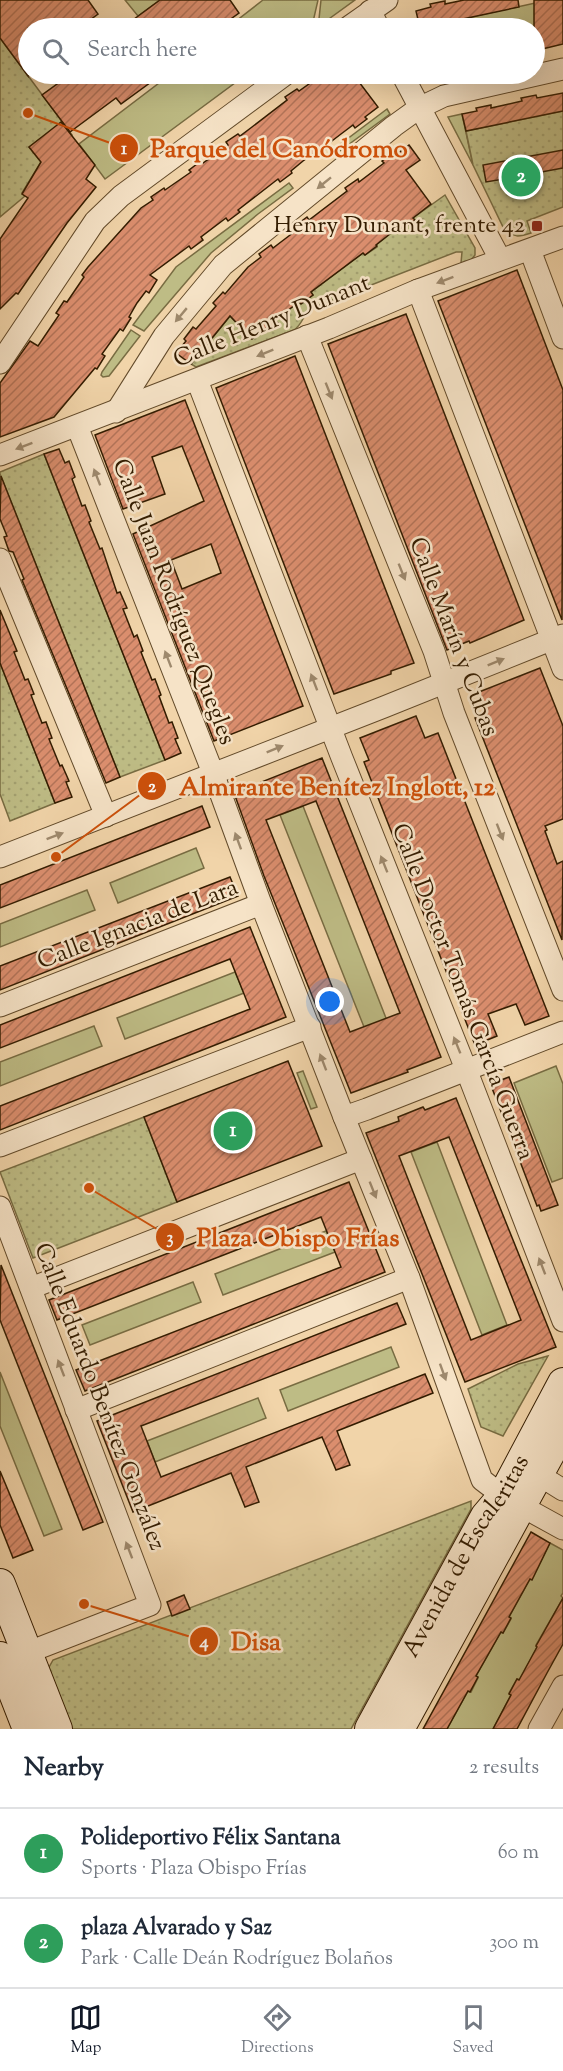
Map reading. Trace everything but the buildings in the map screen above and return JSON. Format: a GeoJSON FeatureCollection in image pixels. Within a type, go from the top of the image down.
{"type":"FeatureCollection","features":[{"type":"Feature","properties":{"kind":"street"},"geometry":{"type":"LineString","coordinates":[[545,73],[563,69]]}},
{"type":"Feature","properties":{"kind":"street"},"geometry":{"type":"LineString","coordinates":[[0,363],[95,221],[121,196],[272,84]]}},
{"type":"Feature","properties":{"kind":"street"},"geometry":{"type":"LineString","coordinates":[[407,84],[500,259]]}},
{"type":"Feature","properties":{"kind":"street"},"geometry":{"type":"LineString","coordinates":[[116,412],[164,336],[224,265],[419,108],[444,96],[497,84]]}},
{"type":"Feature","properties":{"kind":"street","name":"Calle Henry Dunant"},"geometry":{"type":"LineString","coordinates":[[0,455],[116,412],[418,290],[563,237]]}},
{"type":"Feature","properties":{"kind":"street"},"geometry":{"type":"LineString","coordinates":[[530,250],[563,338]]}},
{"type":"Feature","properties":{"kind":"street"},"geometry":{"type":"LineString","coordinates":[[418,290],[557,637],[563,669]]}},
{"type":"Feature","properties":{"kind":"street","name":"Calle Marín y Cubas"},"geometry":{"type":"LineString","coordinates":[[307,336],[434,651],[458,723],[563,990]]}},
{"type":"Feature","properties":{"kind":"street","name":"Calle Doctor Tomás García Guerra"},"geometry":{"type":"LineString","coordinates":[[196,380],[563,1321]]}},
{"type":"Feature","properties":{"kind":"street","name":"Calle Juan Rodríguez Quegles"},"geometry":{"type":"LineString","coordinates":[[77,426],[213,773],[261,904],[409,1278],[482,1480],[512,1501],[563,1529]]}},
{"type":"Feature","properties":{"kind":"street"},"geometry":{"type":"LineString","coordinates":[[0,559],[105,816]]}},
{"type":"Feature","properties":{"kind":"street"},"geometry":{"type":"LineString","coordinates":[[0,856],[557,637]]}},
{"type":"Feature","properties":{"kind":"street","name":"Calle Ignacia de Lara"},"geometry":{"type":"LineString","coordinates":[[0,1006],[261,904]]}},
{"type":"Feature","properties":{"kind":"street"},"geometry":{"type":"LineString","coordinates":[[0,1146],[310,1027]]}},
{"type":"Feature","properties":{"kind":"street"},"geometry":{"type":"LineString","coordinates":[[344,1117],[563,1032]]}},
{"type":"Feature","properties":{"kind":"street"},"geometry":{"type":"LineString","coordinates":[[30,1288],[361,1159]]}},
{"type":"Feature","properties":{"kind":"street","name":"Calle Eduardo Benítez González"},"geometry":{"type":"LineString","coordinates":[[0,1207],[8,1254],[30,1288],[150,1605],[7,1658]]}},
{"type":"Feature","properties":{"kind":"street"},"geometry":{"type":"LineString","coordinates":[[76,1410],[409,1278]]}},
{"type":"Feature","properties":{"kind":"street","name":"Avenida de Escaleritas"},"geometry":{"type":"LineString","coordinates":[[399,1729],[512,1501],[563,1383]]}},
{"type":"Feature","properties":{"kind":"street","name":"Avenida de Escaleritas"},"geometry":{"type":"LineString","coordinates":[[370,1729],[486,1516],[551,1482],[563,1429]]}},
{"type":"Feature","properties":{"kind":"street"},"geometry":{"type":"LineString","coordinates":[[0,1584],[7,1658],[28,1729]]}},
{"type":"Feature","properties":{"kind":"street"},"geometry":{"type":"LineString","coordinates":[[7,1658],[57,1729]]}},
{"type":"Feature","properties":{"kind":"street"},"geometry":{"type":"LineString","coordinates":[[539,1729],[563,1686]]}},
{"type":"Feature","properties":{"kind":"shaded area"},"geometry":{"type":"Polygon","coordinates":[[[125,0],[160,0],[138,16],[125,0]]]}},
{"type":"Feature","properties":{"kind":"shaded area"},"geometry":{"type":"Polygon","coordinates":[[[263,0],[318,0],[314,18],[240,18],[263,0]]]}},
{"type":"Feature","properties":{"kind":"shaded area"},"geometry":{"type":"Polygon","coordinates":[[[321,0],[355,0],[330,18],[319,18],[321,0]]]}},
{"type":"Feature","properties":{"kind":"shaded area"},"geometry":{"type":"Polygon","coordinates":[[[549,0],[539,18],[466,18],[549,0]]]}},
{"type":"Feature","properties":{"kind":"shaded area"},"geometry":{"type":"Polygon","coordinates":[[[0,38],[18,62],[18,84],[34,84],[72,135],[50,162],[41,138],[29,147],[41,162],[22,193],[25,196],[0,217],[0,38]]]}},
{"type":"Feature","properties":{"kind":"shaded area"},"geometry":{"type":"Polygon","coordinates":[[[158,84],[233,84],[105,179],[79,144],[158,84]]]}},
{"type":"Feature","properties":{"kind":"shaded area"},"geometry":{"type":"Polygon","coordinates":[[[387,109],[390,114],[333,156],[330,152],[387,109]]]}},
{"type":"Feature","properties":{"kind":"shaded area"},"geometry":{"type":"Polygon","coordinates":[[[563,111],[563,207],[527,221],[531,233],[520,236],[511,234],[504,229],[473,165],[466,131],[563,111]]]}},
{"type":"Feature","properties":{"kind":"shaded area"},"geometry":{"type":"Polygon","coordinates":[[[462,114],[473,165],[448,117],[462,114]]]}},
{"type":"Feature","properties":{"kind":"shaded area"},"geometry":{"type":"Polygon","coordinates":[[[289,183],[293,188],[211,253],[144,331],[133,325],[176,267],[289,183]]]}},
{"type":"Feature","properties":{"kind":"shaded area"},"geometry":{"type":"Polygon","coordinates":[[[445,195],[475,248],[475,255],[471,260],[461,263],[462,252],[456,252],[312,308],[294,330],[196,367],[191,364],[230,316],[251,339],[264,330],[266,332],[277,323],[275,320],[299,302],[313,295],[311,292],[363,253],[365,255],[377,247],[376,245],[400,226],[403,229],[414,220],[413,218],[445,195]]]}},
{"type":"Feature","properties":{"kind":"shaded area"},"geometry":{"type":"Polygon","coordinates":[[[131,330],[140,336],[109,376],[103,377],[102,372],[131,330]]]}},
{"type":"Feature","properties":{"kind":"shaded area"},"geometry":{"type":"Polygon","coordinates":[[[44,454],[165,760],[120,777],[0,474],[0,472],[44,454]]]}},
{"type":"Feature","properties":{"kind":"shaded area"},"geometry":{"type":"Polygon","coordinates":[[[0,663],[55,803],[10,821],[0,794],[0,663]]]}},
{"type":"Feature","properties":{"kind":"shaded area"},"geometry":{"type":"Polygon","coordinates":[[[303,806],[393,1036],[364,1027],[280,815],[303,806]]]}},
{"type":"Feature","properties":{"kind":"shaded area"},"geometry":{"type":"Polygon","coordinates":[[[196,848],[204,868],[118,903],[110,883],[196,848]]]}},
{"type":"Feature","properties":{"kind":"shaded area"},"geometry":{"type":"Polygon","coordinates":[[[87,890],[95,910],[0,947],[0,924],[87,890]]]}},
{"type":"Feature","properties":{"kind":"shaded area"},"geometry":{"type":"Polygon","coordinates":[[[235,972],[244,993],[125,1039],[117,1018],[235,972]]]}},
{"type":"Feature","properties":{"kind":"shaded area"},"geometry":{"type":"Polygon","coordinates":[[[94,1026],[102,1046],[0,1086],[0,1062],[94,1026]]]}},
{"type":"Feature","properties":{"kind":"shaded area"},"geometry":{"type":"Polygon","coordinates":[[[556,1066],[563,1084],[563,1178],[552,1182],[514,1083],[556,1066]]]}},
{"type":"Feature","properties":{"kind":"shaded area"},"geometry":{"type":"Polygon","coordinates":[[[303,1071],[317,1107],[311,1109],[297,1073],[303,1071]]]}},
{"type":"Feature","properties":{"kind":"shaded area"},"geometry":{"type":"Polygon","coordinates":[[[144,1117],[177,1202],[33,1258],[0,1172],[144,1117]]]}},
{"type":"Feature","properties":{"kind":"shaded area"},"geometry":{"type":"Polygon","coordinates":[[[437,1142],[507,1325],[482,1335],[411,1152],[437,1142]]]}},
{"type":"Feature","properties":{"kind":"shaded area"},"geometry":{"type":"Polygon","coordinates":[[[326,1231],[335,1252],[223,1295],[215,1274],[326,1231]]]}},
{"type":"Feature","properties":{"kind":"shaded area"},"geometry":{"type":"Polygon","coordinates":[[[193,1282],[201,1302],[90,1345],[82,1325],[193,1282]]]}},
{"type":"Feature","properties":{"kind":"shaded area"},"geometry":{"type":"Polygon","coordinates":[[[391,1347],[399,1367],[288,1411],[280,1390],[391,1347]]]}},
{"type":"Feature","properties":{"kind":"shaded area"},"geometry":{"type":"Polygon","coordinates":[[[548,1356],[503,1436],[481,1427],[468,1389],[518,1364],[548,1356]]]}},
{"type":"Feature","properties":{"kind":"shaded area"},"geometry":{"type":"Polygon","coordinates":[[[0,1372],[62,1529],[44,1536],[0,1426],[0,1372]]]}},
{"type":"Feature","properties":{"kind":"shaded area"},"geometry":{"type":"Polygon","coordinates":[[[258,1398],[266,1418],[155,1462],[147,1441],[258,1398]]]}},
{"type":"Feature","properties":{"kind":"shaded area"},"geometry":{"type":"Polygon","coordinates":[[[471,1501],[471,1509],[351,1729],[71,1729],[48,1669],[53,1660],[471,1501]]]}},
{"type":"Feature","properties":{"kind":"shaded area"},"geometry":{"type":"Polygon","coordinates":[[[550,1543],[563,1550],[563,1593],[561,1596],[563,1598],[536,1645],[520,1680],[517,1679],[509,1693],[511,1695],[493,1729],[447,1729],[468,1691],[471,1692],[478,1678],[476,1676],[511,1619],[509,1617],[550,1543]]]}},
{"type":"Feature","properties":{"kind":"place","name":"Parque del Canódromo"},"geometry":{"type":"Point","coordinates":[28,113]}},
{"type":"Feature","properties":{"kind":"place","name":"plaza Alvarado y Saz"},"geometry":{"type":"Point","coordinates":[521,177]}},
{"type":"Feature","properties":{"kind":"place","name":"Henry Dunant, frente 42"},"geometry":{"type":"Point","coordinates":[537,226]}},
{"type":"Feature","properties":{"kind":"place","name":"Almirante Benítez Inglott, 12"},"geometry":{"type":"Point","coordinates":[56,857]}},
{"type":"Feature","properties":{"kind":"place","name":"Polideportivo Félix Santana"},"geometry":{"type":"Point","coordinates":[233,1131]}},
{"type":"Feature","properties":{"kind":"place","name":"Plaza Obispo Frías"},"geometry":{"type":"Point","coordinates":[89,1188]}},
{"type":"Feature","properties":{"kind":"place","name":"Disa"},"geometry":{"type":"Point","coordinates":[84,1604]}}]}
